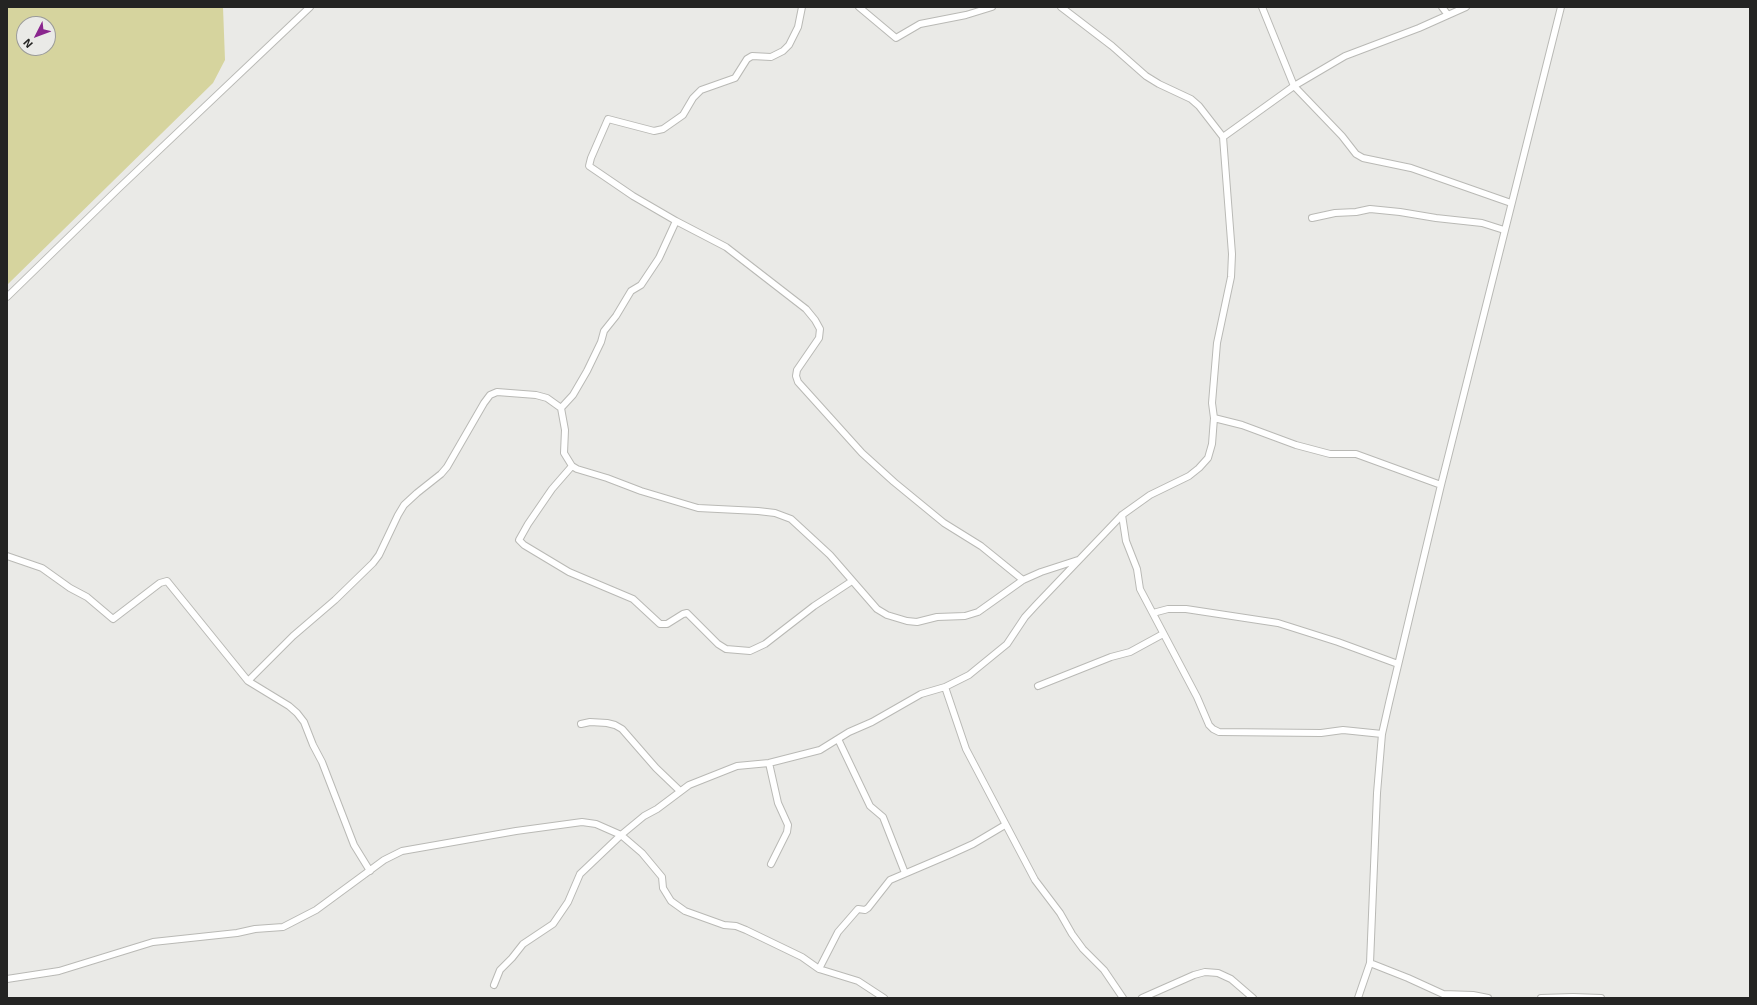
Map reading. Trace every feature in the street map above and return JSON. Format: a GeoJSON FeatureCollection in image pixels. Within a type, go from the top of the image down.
{"type":"FeatureCollection","features":[{"type":"Feature","properties":{"kind":"street"},"geometry":{"type":"LineString","coordinates":[[7,298],[118,189],[310,7]]}},
{"type":"Feature","properties":{"kind":"street"},"geometry":{"type":"LineString","coordinates":[[802,7],[796,33],[789,45],[783,51],[771,57],[752,56],[747,59],[735,78],[701,90],[693,98],[683,115],[663,129],[654,130],[611,119],[607,122],[589,166],[676,221],[733,252],[806,309],[820,329],[819,338],[797,370],[796,376],[798,382],[862,453],[894,482],[944,522],[981,546],[1023,580]]}},
{"type":"Feature","properties":{"kind":"street"},"geometry":{"type":"LineString","coordinates":[[859,7],[896,38],[920,24],[966,16],[992,7]]}},
{"type":"Feature","properties":{"kind":"street"},"geometry":{"type":"LineString","coordinates":[[494,985],[500,970],[523,944],[553,924],[568,902],[580,874],[621,834],[690,785],[737,766],[769,763],[820,750],[921,694],[945,687],[969,675],[1007,644],[1025,617],[1122,515],[1150,495],[1189,476],[1208,458],[1212,444],[1214,418],[1212,403],[1217,342],[1230,285],[1232,254],[1223,137],[1199,106],[1191,99],[1159,84],[1146,76],[1112,46],[1062,7]]}},
{"type":"Feature","properties":{"kind":"street"},"geometry":{"type":"LineString","coordinates":[[1262,7],[1294,86],[1346,141],[1356,154],[1363,158],[1411,168],[1511,203]]}},
{"type":"Feature","properties":{"kind":"street"},"geometry":{"type":"LineString","coordinates":[[1442,7],[1448,15]]}},
{"type":"Feature","properties":{"kind":"street"},"geometry":{"type":"LineString","coordinates":[[1223,137],[1294,86],[1345,56],[1419,28],[1466,7]]}},
{"type":"Feature","properties":{"kind":"street"},"geometry":{"type":"LineString","coordinates":[[1358,998],[1370,963],[1377,793],[1382,734],[1441,485],[1559,8]]}},
{"type":"Feature","properties":{"kind":"street"},"geometry":{"type":"LineString","coordinates":[[1312,218],[1335,213],[1356,212],[1370,209],[1482,223],[1504,230]]}},
{"type":"Feature","properties":{"kind":"street"},"geometry":{"type":"LineString","coordinates":[[561,408],[573,394],[584,376],[599,348],[604,331],[616,316],[631,291],[641,285],[659,258],[676,221]]}},
{"type":"Feature","properties":{"kind":"street"},"geometry":{"type":"LineString","coordinates":[[248,681],[373,563],[379,555],[404,505],[441,474],[447,467],[484,403],[490,395],[497,392],[536,395],[547,398],[561,408],[565,430],[564,453],[572,466],[577,469],[607,478],[641,492],[698,508],[758,510],[791,519],[830,555],[877,609],[887,615],[907,621],[917,622],[937,617],[965,616],[978,612],[1023,580],[1041,572],[1078,560]]}},
{"type":"Feature","properties":{"kind":"street"},"geometry":{"type":"LineString","coordinates":[[1214,418],[1242,425],[1296,445],[1324,453],[1356,454],[1441,485]]}},
{"type":"Feature","properties":{"kind":"street"},"geometry":{"type":"LineString","coordinates":[[572,466],[552,489],[519,540],[524,545],[569,572],[633,599],[660,624],[667,624],[687,613],[718,644],[726,649],[750,651],[765,644],[814,606],[852,581]]}},
{"type":"Feature","properties":{"kind":"street"},"geometry":{"type":"LineString","coordinates":[[1122,515],[1126,541],[1136,569],[1140,589],[1201,706],[1209,725],[1213,729],[1219,732],[1321,733],[1348,730],[1382,734]]}},
{"type":"Feature","properties":{"kind":"street"},"geometry":{"type":"LineString","coordinates":[[7,556],[42,568],[70,588],[87,597],[113,619],[160,583],[167,580],[248,681],[289,706],[304,722],[313,745],[322,762],[354,845],[370,871]]}},
{"type":"Feature","properties":{"kind":"street"},"geometry":{"type":"LineString","coordinates":[[1153,613],[1168,609],[1186,609],[1278,623],[1338,642],[1398,664]]}},
{"type":"Feature","properties":{"kind":"street"},"geometry":{"type":"LineString","coordinates":[[1038,686],[1111,657],[1130,652],[1163,634]]}},
{"type":"Feature","properties":{"kind":"street"},"geometry":{"type":"LineString","coordinates":[[945,687],[966,749],[1035,880],[1060,913],[1076,939],[1104,970],[1123,998]]}},
{"type":"Feature","properties":{"kind":"street"},"geometry":{"type":"LineString","coordinates":[[581,724],[590,722],[607,723],[622,729],[656,768],[680,791]]}},
{"type":"Feature","properties":{"kind":"street"},"geometry":{"type":"LineString","coordinates":[[838,739],[870,806],[883,817],[905,873]]}},
{"type":"Feature","properties":{"kind":"street"},"geometry":{"type":"LineString","coordinates":[[769,763],[778,803],[788,825],[787,832],[771,864]]}},
{"type":"Feature","properties":{"kind":"street"},"geometry":{"type":"LineString","coordinates":[[7,979],[59,971],[153,942],[237,933],[255,929],[283,927],[316,910],[370,871],[402,851],[547,826],[582,822],[596,824],[621,834],[642,853],[662,877],[663,888],[671,901],[685,911],[746,930],[802,956],[819,968],[858,981],[884,998]]}},
{"type":"Feature","properties":{"kind":"street"},"geometry":{"type":"LineString","coordinates":[[819,968],[838,932],[859,908],[865,910],[868,908],[886,882],[973,844],[1006,825]]}},
{"type":"Feature","properties":{"kind":"street"},"geometry":{"type":"LineString","coordinates":[[1370,963],[1443,994],[1474,995],[1488,998]]}},
{"type":"Feature","properties":{"kind":"street"},"geometry":{"type":"LineString","coordinates":[[1142,998],[1194,975],[1205,972],[1218,973],[1231,979],[1250,997]]}},
{"type":"Feature","properties":{"kind":"street"},"geometry":{"type":"LineString","coordinates":[[1541,998],[1601,998]]}},
{"type":"Feature","properties":{"kind":"shaded area"},"geometry":{"type":"Polygon","coordinates":[[[7,7],[223,7],[225,60],[213,83],[7,285],[7,7]]]}}]}
